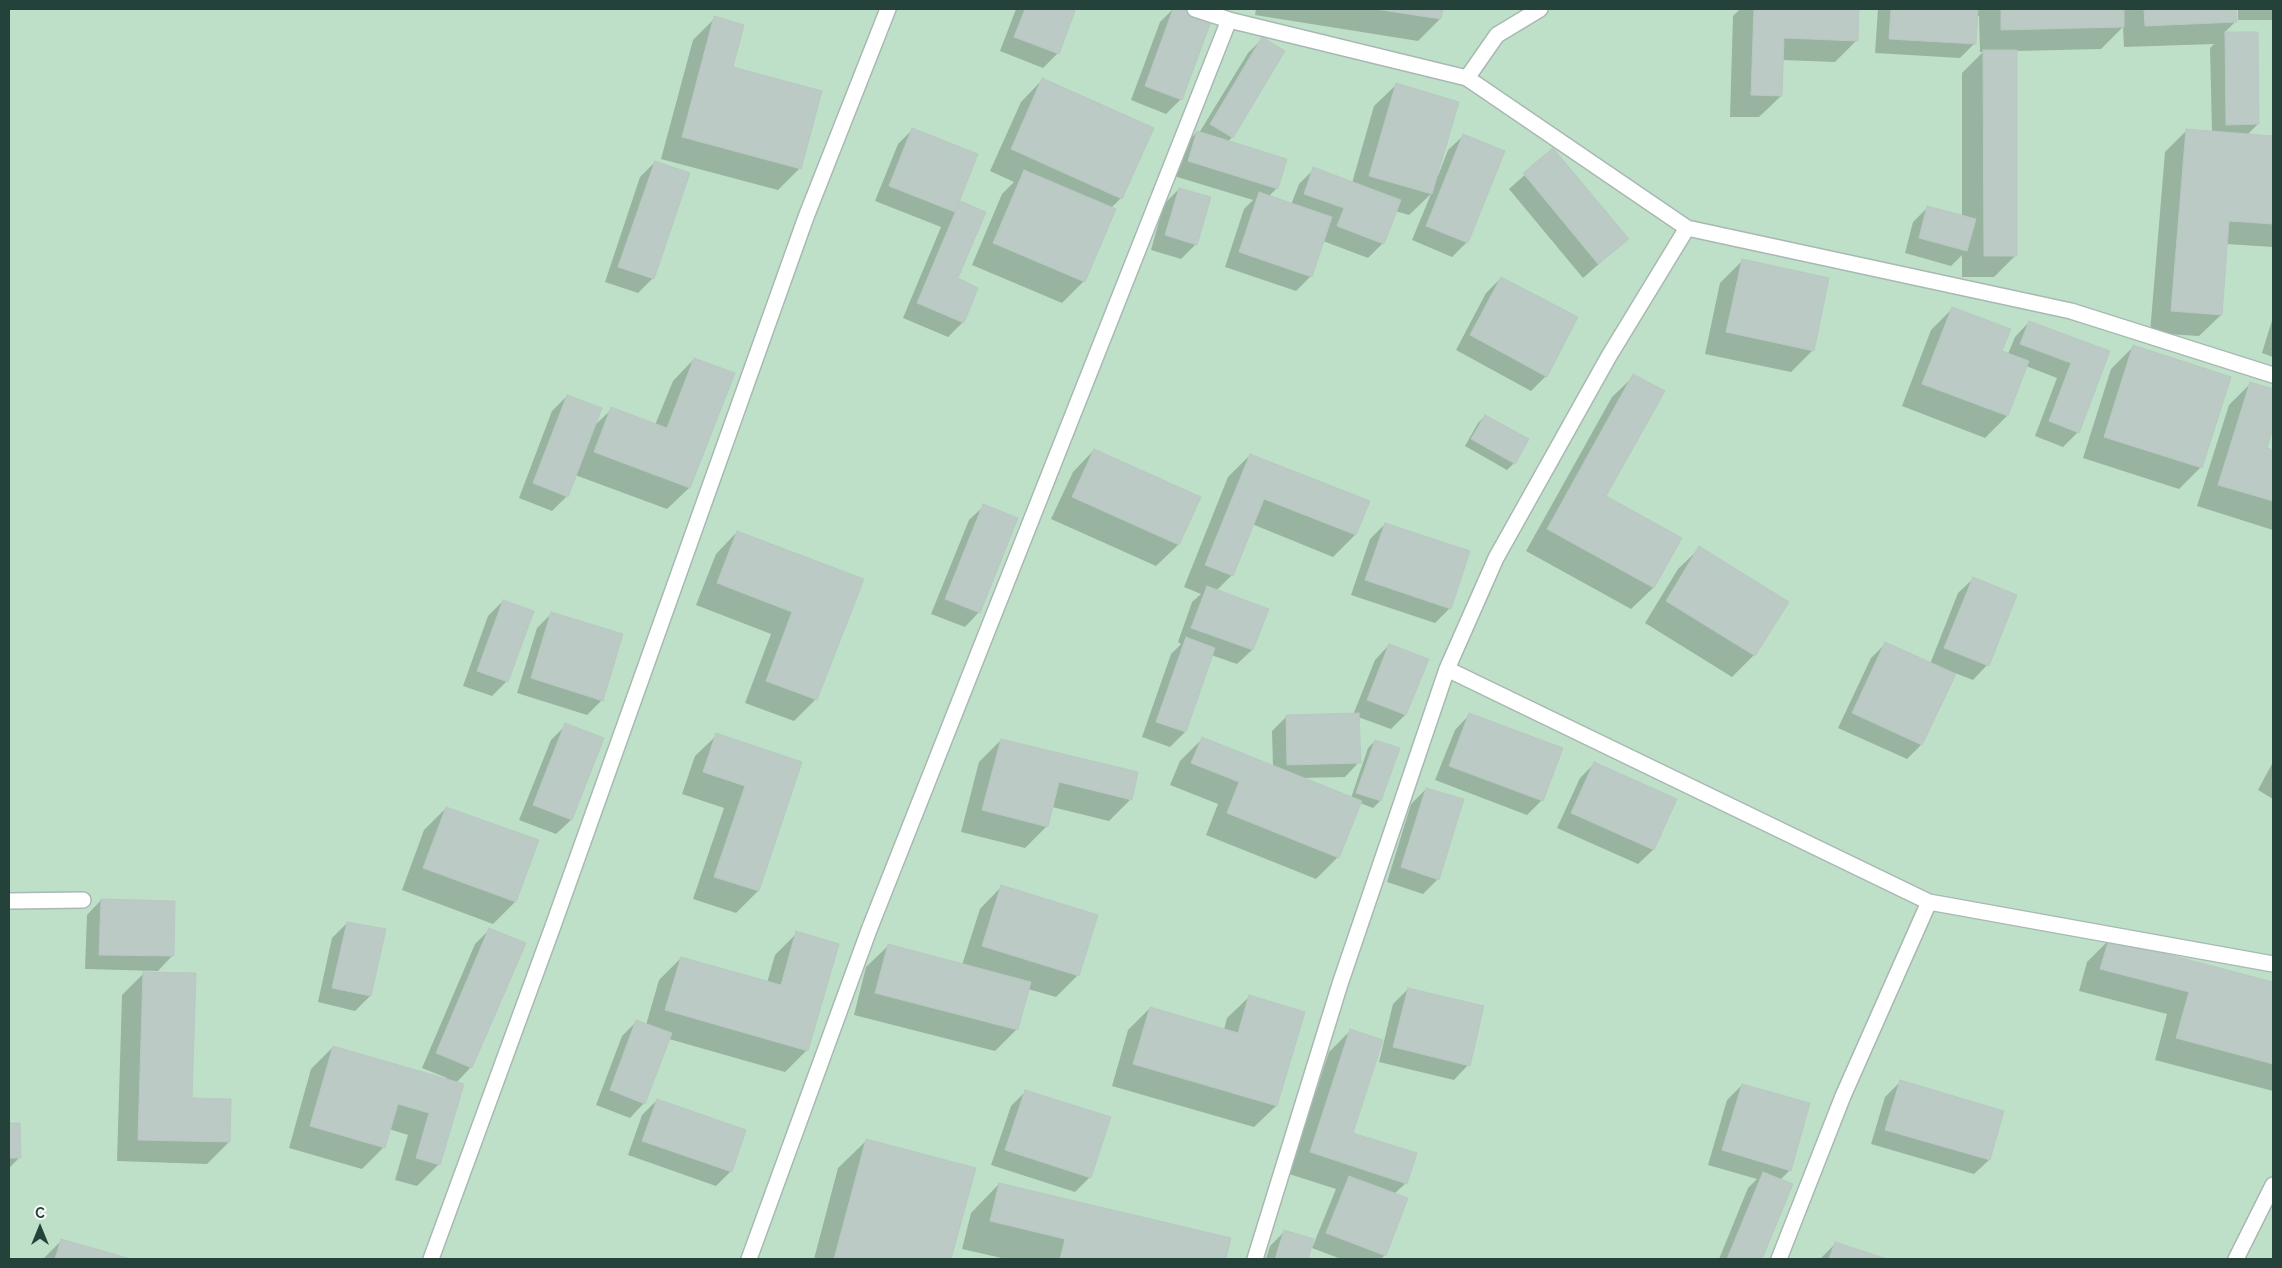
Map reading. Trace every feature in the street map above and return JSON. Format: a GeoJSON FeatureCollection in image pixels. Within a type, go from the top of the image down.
{"type":"FeatureCollection","features":[{"type":"Feature","properties":{"kind":"street"},"geometry":{"type":"LineString","coordinates":[[431,1259],[806,217],[888,9]]}},
{"type":"Feature","properties":{"kind":"street"},"geometry":{"type":"LineString","coordinates":[[1196,9],[1229,20],[1467,78],[1687,228],[2071,311],[2273,375]]}},
{"type":"Feature","properties":{"kind":"street"},"geometry":{"type":"LineString","coordinates":[[1467,78],[1497,35],[1540,9]]}},
{"type":"Feature","properties":{"kind":"street"},"geometry":{"type":"LineString","coordinates":[[749,1259],[869,930],[1229,20]]}},
{"type":"Feature","properties":{"kind":"street"},"geometry":{"type":"LineString","coordinates":[[1256,1259],[1340,984],[1447,669],[1496,558],[1609,356],[1687,228]]}},
{"type":"Feature","properties":{"kind":"street"},"geometry":{"type":"LineString","coordinates":[[1447,669],[1929,902],[2273,964]]}},
{"type":"Feature","properties":{"kind":"street"},"geometry":{"type":"LineString","coordinates":[[9,901],[83,900]]}},
{"type":"Feature","properties":{"kind":"street"},"geometry":{"type":"LineString","coordinates":[[1779,1259],[1844,1096],[1929,902]]}},
{"type":"Feature","properties":{"kind":"street"},"geometry":{"type":"LineString","coordinates":[[2236,1259],[2273,1185]]}},
{"type":"Feature","properties":{"kind":"green space"},"geometry":{"type":"Polygon","coordinates":[[[9,9],[2273,9],[2273,1259],[9,1259],[9,9]]]}},
{"type":"Feature","properties":{"kind":"building"},"geometry":{"type":"Polygon","coordinates":[[[1025,9],[1070,9],[1075,11],[1059,54],[1014,37],[1025,9]]]}},
{"type":"Feature","properties":{"kind":"building"},"geometry":{"type":"Polygon","coordinates":[[[1173,9],[1184,9],[1212,19],[1182,100],[1145,86],[1173,9]]]}},
{"type":"Feature","properties":{"kind":"building"},"geometry":{"type":"Polygon","coordinates":[[[1375,9],[1443,9],[1441,19],[1375,9]]]}},
{"type":"Feature","properties":{"kind":"building"},"geometry":{"type":"Polygon","coordinates":[[[1754,9],[1859,9],[1858,41],[1784,38],[1782,96],[1751,95],[1754,9]]]}},
{"type":"Feature","properties":{"kind":"building"},"geometry":{"type":"Polygon","coordinates":[[[1891,9],[1978,9],[1976,44],[1889,39],[1891,9]]]}},
{"type":"Feature","properties":{"kind":"building"},"geometry":{"type":"Polygon","coordinates":[[[2001,9],[2124,9],[2124,27],[2001,30],[2001,9]]]}},
{"type":"Feature","properties":{"kind":"building"},"geometry":{"type":"Polygon","coordinates":[[[2144,9],[2236,9],[2237,22],[2145,26],[2144,9]]]}},
{"type":"Feature","properties":{"kind":"building"},"geometry":{"type":"Polygon","coordinates":[[[714,16],[744,25],[733,67],[822,91],[801,169],[682,137],[714,16]]]}},
{"type":"Feature","properties":{"kind":"building"},"geometry":{"type":"Polygon","coordinates":[[[2225,32],[2258,32],[2259,124],[2226,125],[2225,32]]]}},
{"type":"Feature","properties":{"kind":"building"},"geometry":{"type":"Polygon","coordinates":[[[1262,37],[1285,51],[1233,138],[1210,124],[1262,37]]]}},
{"type":"Feature","properties":{"kind":"building"},"geometry":{"type":"Polygon","coordinates":[[[1983,50],[2017,50],[2017,256],[1984,256],[1983,50]]]}},
{"type":"Feature","properties":{"kind":"building"},"geometry":{"type":"Polygon","coordinates":[[[1042,78],[1154,128],[1122,199],[1011,149],[1042,78]]]}},
{"type":"Feature","properties":{"kind":"building"},"geometry":{"type":"Polygon","coordinates":[[[1396,83],[1459,102],[1432,194],[1369,176],[1396,83]]]}},
{"type":"Feature","properties":{"kind":"building"},"geometry":{"type":"Polygon","coordinates":[[[912,128],[978,154],[955,212],[889,186],[912,128]]]}},
{"type":"Feature","properties":{"kind":"building"},"geometry":{"type":"Polygon","coordinates":[[[2186,129],[2273,136],[2273,224],[2229,221],[2222,315],[2171,311],[2186,129]]]}},
{"type":"Feature","properties":{"kind":"building"},"geometry":{"type":"Polygon","coordinates":[[[1197,131],[1287,159],[1278,189],[1188,161],[1197,131]]]}},
{"type":"Feature","properties":{"kind":"building"},"geometry":{"type":"Polygon","coordinates":[[[1463,134],[1505,151],[1468,243],[1426,226],[1463,134]]]}},
{"type":"Feature","properties":{"kind":"building"},"geometry":{"type":"Polygon","coordinates":[[[1553,148],[1629,239],[1598,264],[1523,173],[1553,148]]]}},
{"type":"Feature","properties":{"kind":"building"},"geometry":{"type":"Polygon","coordinates":[[[655,161],[690,173],[654,279],[618,267],[655,161]]]}},
{"type":"Feature","properties":{"kind":"building"},"geometry":{"type":"Polygon","coordinates":[[[1313,167],[1401,200],[1384,244],[1337,226],[1344,208],[1304,194],[1313,167]]]}},
{"type":"Feature","properties":{"kind":"building"},"geometry":{"type":"Polygon","coordinates":[[[1024,170],[1116,209],[1085,282],[993,243],[1024,170]]]}},
{"type":"Feature","properties":{"kind":"building"},"geometry":{"type":"Polygon","coordinates":[[[1179,188],[1211,197],[1197,245],[1165,235],[1179,188]]]}},
{"type":"Feature","properties":{"kind":"building"},"geometry":{"type":"Polygon","coordinates":[[[1259,192],[1332,217],[1312,277],[1239,252],[1259,192]]]}},
{"type":"Feature","properties":{"kind":"building"},"geometry":{"type":"Polygon","coordinates":[[[960,201],[986,212],[958,278],[978,288],[964,323],[917,303],[960,201]]]}},
{"type":"Feature","properties":{"kind":"building"},"geometry":{"type":"Polygon","coordinates":[[[1927,206],[1976,219],[1967,251],[1919,238],[1927,206]]]}},
{"type":"Feature","properties":{"kind":"building"},"geometry":{"type":"Polygon","coordinates":[[[1742,259],[1829,278],[1814,351],[1726,332],[1742,259]]]}},
{"type":"Feature","properties":{"kind":"building"},"geometry":{"type":"Polygon","coordinates":[[[1501,277],[1578,317],[1547,377],[1470,335],[1501,277]]]}},
{"type":"Feature","properties":{"kind":"building"},"geometry":{"type":"Polygon","coordinates":[[[1952,307],[2011,329],[2002,351],[2029,361],[2008,416],[1922,384],[1952,307]]]}},
{"type":"Feature","properties":{"kind":"building"},"geometry":{"type":"Polygon","coordinates":[[[2029,321],[2110,351],[2079,433],[2049,421],[2071,363],[2020,344],[2029,321]]]}},
{"type":"Feature","properties":{"kind":"building"},"geometry":{"type":"Polygon","coordinates":[[[2133,345],[2231,377],[2202,468],[2104,437],[2133,345]]]}},
{"type":"Feature","properties":{"kind":"building"},"geometry":{"type":"Polygon","coordinates":[[[694,358],[735,373],[690,488],[594,452],[611,407],[667,428],[694,358]]]}},
{"type":"Feature","properties":{"kind":"building"},"geometry":{"type":"Polygon","coordinates":[[[1633,374],[1665,391],[1606,496],[1682,538],[1654,588],[1547,529],[1633,374]]]}},
{"type":"Feature","properties":{"kind":"building"},"geometry":{"type":"Polygon","coordinates":[[[2250,382],[2273,389],[2273,428],[2267,448],[2273,450],[2273,501],[2218,485],[2250,382]]]}},
{"type":"Feature","properties":{"kind":"building"},"geometry":{"type":"Polygon","coordinates":[[[567,395],[602,408],[568,497],[533,483],[567,395]]]}},
{"type":"Feature","properties":{"kind":"building"},"geometry":{"type":"Polygon","coordinates":[[[1485,415],[1529,439],[1515,464],[1471,439],[1485,415]]]}},
{"type":"Feature","properties":{"kind":"building"},"geometry":{"type":"Polygon","coordinates":[[[1094,449],[1201,497],[1179,545],[1072,497],[1094,449]]]}},
{"type":"Feature","properties":{"kind":"building"},"geometry":{"type":"Polygon","coordinates":[[[1250,454],[1370,501],[1356,535],[1264,499],[1233,576],[1205,565],[1250,454]]]}},
{"type":"Feature","properties":{"kind":"building"},"geometry":{"type":"Polygon","coordinates":[[[983,504],[1018,518],[980,613],[945,599],[983,504]]]}},
{"type":"Feature","properties":{"kind":"building"},"geometry":{"type":"Polygon","coordinates":[[[1385,523],[1470,551],[1451,609],[1365,580],[1385,523]]]}},
{"type":"Feature","properties":{"kind":"building"},"geometry":{"type":"Polygon","coordinates":[[[737,531],[864,579],[817,700],[766,681],[792,612],[717,583],[737,531]]]}},
{"type":"Feature","properties":{"kind":"building"},"geometry":{"type":"Polygon","coordinates":[[[1699,546],[1789,602],[1755,656],[1666,601],[1699,546]]]}},
{"type":"Feature","properties":{"kind":"building"},"geometry":{"type":"Polygon","coordinates":[[[1973,577],[2017,595],[1989,666],[1944,648],[1973,577]]]}},
{"type":"Feature","properties":{"kind":"building"},"geometry":{"type":"Polygon","coordinates":[[[1207,586],[1269,609],[1253,650],[1191,628],[1207,586]]]}},
{"type":"Feature","properties":{"kind":"building"},"geometry":{"type":"Polygon","coordinates":[[[503,600],[534,611],[508,682],[477,671],[503,600]]]}},
{"type":"Feature","properties":{"kind":"building"},"geometry":{"type":"Polygon","coordinates":[[[551,612],[623,634],[603,701],[531,678],[551,612]]]}},
{"type":"Feature","properties":{"kind":"building"},"geometry":{"type":"Polygon","coordinates":[[[1186,637],[1215,648],[1186,732],[1156,722],[1186,637]]]}},
{"type":"Feature","properties":{"kind":"building"},"geometry":{"type":"Polygon","coordinates":[[[1885,642],[1956,674],[1922,745],[1852,713],[1885,642]]]}},
{"type":"Feature","properties":{"kind":"building"},"geometry":{"type":"Polygon","coordinates":[[[1389,644],[1429,659],[1406,715],[1367,700],[1389,644]]]}},
{"type":"Feature","properties":{"kind":"building"},"geometry":{"type":"Polygon","coordinates":[[[1359,713],[1361,763],[1287,765],[1286,715],[1359,713]]]}},
{"type":"Feature","properties":{"kind":"building"},"geometry":{"type":"Polygon","coordinates":[[[1469,713],[1563,748],[1543,801],[1449,766],[1469,713]]]}},
{"type":"Feature","properties":{"kind":"building"},"geometry":{"type":"Polygon","coordinates":[[[565,723],[604,738],[572,820],[533,805],[565,723]]]}},
{"type":"Feature","properties":{"kind":"building"},"geometry":{"type":"Polygon","coordinates":[[[716,733],[802,762],[759,891],[714,877],[745,786],[703,772],[716,733]]]}},
{"type":"Feature","properties":{"kind":"building"},"geometry":{"type":"Polygon","coordinates":[[[1202,737],[1362,801],[1339,858],[1227,813],[1239,782],[1191,763],[1202,737]]]}},
{"type":"Feature","properties":{"kind":"building"},"geometry":{"type":"Polygon","coordinates":[[[1001,739],[1138,772],[1132,800],[1059,782],[1048,827],[982,810],[1001,739]]]}},
{"type":"Feature","properties":{"kind":"building"},"geometry":{"type":"Polygon","coordinates":[[[1375,740],[1400,748],[1381,801],[1356,793],[1375,740]]]}},
{"type":"Feature","properties":{"kind":"building"},"geometry":{"type":"Polygon","coordinates":[[[1594,762],[1677,799],[1654,850],[1571,813],[1594,762]]]}},
{"type":"Feature","properties":{"kind":"building"},"geometry":{"type":"Polygon","coordinates":[[[1426,788],[1464,799],[1439,880],[1401,867],[1426,788]]]}},
{"type":"Feature","properties":{"kind":"building"},"geometry":{"type":"Polygon","coordinates":[[[446,807],[539,840],[516,902],[423,868],[446,807]]]}},
{"type":"Feature","properties":{"kind":"building"},"geometry":{"type":"Polygon","coordinates":[[[1001,885],[1098,915],[1079,976],[982,946],[1001,885]]]}},
{"type":"Feature","properties":{"kind":"building"},"geometry":{"type":"Polygon","coordinates":[[[101,899],[175,901],[174,956],[99,955],[101,899]]]}},
{"type":"Feature","properties":{"kind":"building"},"geometry":{"type":"Polygon","coordinates":[[[347,922],[386,929],[371,996],[332,988],[347,922]]]}},
{"type":"Feature","properties":{"kind":"building"},"geometry":{"type":"Polygon","coordinates":[[[489,928],[526,943],[472,1068],[436,1053],[489,928]]]}},
{"type":"Feature","properties":{"kind":"building"},"geometry":{"type":"Polygon","coordinates":[[[796,931],[839,944],[808,1051],[665,1010],[681,957],[781,985],[796,931]]]}},
{"type":"Feature","properties":{"kind":"building"},"geometry":{"type":"Polygon","coordinates":[[[2109,939],[2273,982],[2273,1064],[2176,1038],[2189,992],[2100,969],[2109,939]]]}},
{"type":"Feature","properties":{"kind":"building"},"geometry":{"type":"Polygon","coordinates":[[[888,944],[1031,982],[1018,1030],[875,993],[888,944]]]}},
{"type":"Feature","properties":{"kind":"building"},"geometry":{"type":"Polygon","coordinates":[[[143,972],[196,973],[192,1098],[231,1099],[230,1142],[138,1140],[143,972]]]}},
{"type":"Feature","properties":{"kind":"building"},"geometry":{"type":"Polygon","coordinates":[[[1408,988],[1484,1006],[1470,1066],[1393,1047],[1408,988]]]}},
{"type":"Feature","properties":{"kind":"building"},"geometry":{"type":"Polygon","coordinates":[[[1249,995],[1305,1012],[1277,1106],[1133,1064],[1150,1007],[1238,1033],[1249,995]]]}},
{"type":"Feature","properties":{"kind":"building"},"geometry":{"type":"Polygon","coordinates":[[[636,1020],[672,1033],[645,1104],[610,1090],[636,1020]]]}},
{"type":"Feature","properties":{"kind":"building"},"geometry":{"type":"Polygon","coordinates":[[[1350,1029],[1383,1040],[1353,1133],[1417,1153],[1407,1184],[1310,1152],[1350,1029]]]}},
{"type":"Feature","properties":{"kind":"building"},"geometry":{"type":"Polygon","coordinates":[[[333,1046],[464,1084],[440,1165],[416,1158],[429,1113],[398,1104],[385,1148],[310,1126],[333,1046]]]}},
{"type":"Feature","properties":{"kind":"building"},"geometry":{"type":"Polygon","coordinates":[[[1900,1080],[2004,1111],[1990,1160],[1885,1130],[1900,1080]]]}},
{"type":"Feature","properties":{"kind":"building"},"geometry":{"type":"Polygon","coordinates":[[[1742,1084],[1810,1103],[1791,1171],[1722,1150],[1742,1084]]]}},
{"type":"Feature","properties":{"kind":"building"},"geometry":{"type":"Polygon","coordinates":[[[1025,1090],[1111,1117],[1091,1178],[1005,1150],[1025,1090]]]}},
{"type":"Feature","properties":{"kind":"building"},"geometry":{"type":"Polygon","coordinates":[[[657,1099],[746,1130],[732,1172],[642,1141],[657,1099]]]}},
{"type":"Feature","properties":{"kind":"building"},"geometry":{"type":"Polygon","coordinates":[[[9,1123],[20,1123],[21,1158],[9,1158],[9,1123]]]}},
{"type":"Feature","properties":{"kind":"building"},"geometry":{"type":"Polygon","coordinates":[[[866,1139],[976,1168],[951,1259],[834,1259],[866,1139]]]}},
{"type":"Feature","properties":{"kind":"building"},"geometry":{"type":"Polygon","coordinates":[[[1763,1172],[1793,1184],[1762,1259],[1727,1259],[1763,1172]]]}},
{"type":"Feature","properties":{"kind":"building"},"geometry":{"type":"Polygon","coordinates":[[[1349,1176],[1408,1198],[1386,1256],[1326,1233],[1349,1176]]]}},
{"type":"Feature","properties":{"kind":"building"},"geometry":{"type":"Polygon","coordinates":[[[999,1183],[1231,1238],[1226,1259],[1060,1259],[1065,1239],[990,1221],[999,1183]]]}},
{"type":"Feature","properties":{"kind":"building"},"geometry":{"type":"Polygon","coordinates":[[[1284,1230],[1314,1239],[1308,1259],[1275,1259],[1284,1230]]]}},
{"type":"Feature","properties":{"kind":"building"},"geometry":{"type":"Polygon","coordinates":[[[61,1239],[131,1259],[55,1259],[61,1239]]]}},
{"type":"Feature","properties":{"kind":"building"},"geometry":{"type":"Polygon","coordinates":[[[1835,1242],[1887,1259],[1829,1259],[1835,1242]]]}}]}
